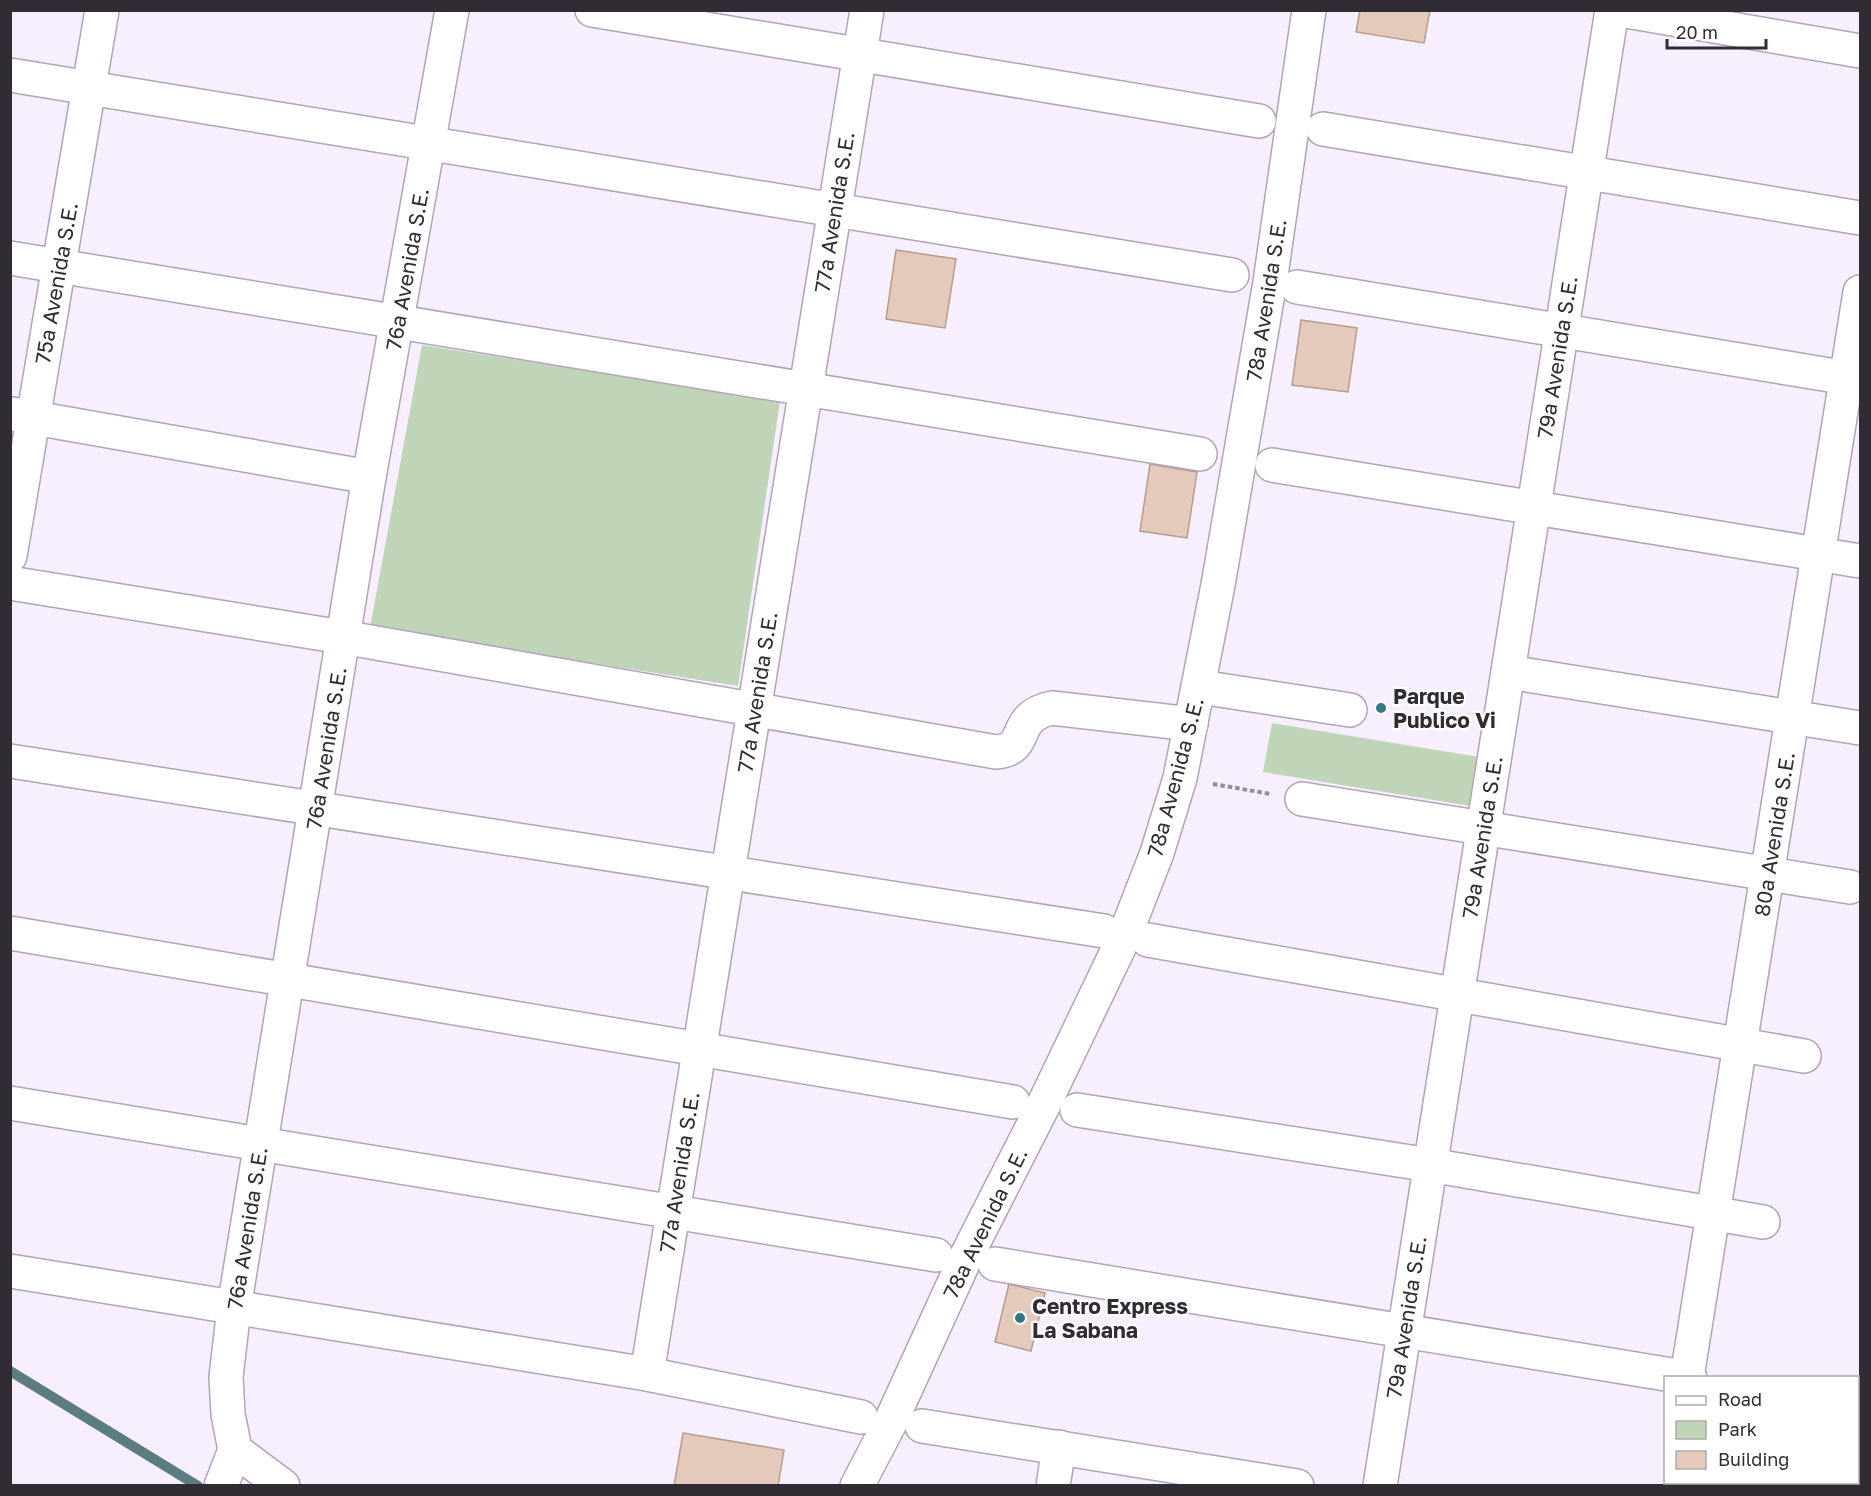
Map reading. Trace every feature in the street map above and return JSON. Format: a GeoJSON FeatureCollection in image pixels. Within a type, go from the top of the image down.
{"type":"FeatureCollection","features":[{"type":"Feature","properties":{"kind":"street","name":"75a Avenida S.E."},"geometry":{"type":"LineString","coordinates":[[10,555],[22,416],[60,265],[102,10]]}},
{"type":"Feature","properties":{"kind":"street","name":"76a Avenida S.E."},"geometry":{"type":"LineString","coordinates":[[235,1450],[228,1414],[226,1377],[234,1308],[317,808],[342,637],[452,10]]}},
{"type":"Feature","properties":{"kind":"street"},"geometry":{"type":"LineString","coordinates":[[592,10],[1259,121]]}},
{"type":"Feature","properties":{"kind":"street","name":"77a Avenida S.E."},"geometry":{"type":"LineString","coordinates":[[646,1374],[867,10]]}},
{"type":"Feature","properties":{"kind":"street","name":"78a Avenida S.E."},"geometry":{"type":"LineString","coordinates":[[856,1485],[891,1421],[965,1259],[1043,1106],[1125,935],[1157,853],[1180,778],[1200,687],[1270,282],[1309,10]]}},
{"type":"Feature","properties":{"kind":"street","name":"79a Avenida S.E."},"geometry":{"type":"LineString","coordinates":[[1380,1485],[1612,10]]}},
{"type":"Feature","properties":{"kind":"street"},"geometry":{"type":"LineString","coordinates":[[1620,10],[1860,51]]}},
{"type":"Feature","properties":{"kind":"street"},"geometry":{"type":"LineString","coordinates":[[10,75],[1232,275]]}},
{"type":"Feature","properties":{"kind":"street"},"geometry":{"type":"LineString","coordinates":[[1323,129],[1860,218]]}},
{"type":"Feature","properties":{"kind":"street"},"geometry":{"type":"LineString","coordinates":[[10,258],[1200,454]]}},
{"type":"Feature","properties":{"kind":"street"},"geometry":{"type":"LineString","coordinates":[[1297,287],[1562,328],[1854,379]]}},
{"type":"Feature","properties":{"kind":"street","name":"80a Avenida S.E."},"geometry":{"type":"LineString","coordinates":[[1689,1376],[1819,554],[1854,379],[1860,292]]}},
{"type":"Feature","properties":{"kind":"street"},"geometry":{"type":"LineString","coordinates":[[22,416],[369,477]]}},
{"type":"Feature","properties":{"kind":"street"},"geometry":{"type":"LineString","coordinates":[[1272,465],[1860,561]]}},
{"type":"Feature","properties":{"kind":"street"},"geometry":{"type":"LineString","coordinates":[[10,583],[342,637],[996,752],[1008,751],[1017,743],[1024,723],[1037,712],[1052,708],[1191,724]]}},
{"type":"Feature","properties":{"kind":"street"},"geometry":{"type":"LineString","coordinates":[[1508,672],[1860,728]]}},
{"type":"Feature","properties":{"kind":"street"},"geometry":{"type":"LineString","coordinates":[[1200,687],[1350,710]]}},
{"type":"Feature","properties":{"kind":"street"},"geometry":{"type":"LineString","coordinates":[[10,761],[1104,931]]}},
{"type":"Feature","properties":{"kind":"street"},"geometry":{"type":"LineString","coordinates":[[1302,799],[1851,887]]}},
{"type":"Feature","properties":{"kind":"street"},"geometry":{"type":"LineString","coordinates":[[10,933],[1013,1102]]}},
{"type":"Feature","properties":{"kind":"street"},"geometry":{"type":"LineString","coordinates":[[1148,940],[1456,997],[1804,1056]]}},
{"type":"Feature","properties":{"kind":"street"},"geometry":{"type":"LineString","coordinates":[[10,1103],[936,1255]]}},
{"type":"Feature","properties":{"kind":"street"},"geometry":{"type":"LineString","coordinates":[[1077,1110],[1430,1165],[1763,1222]]}},
{"type":"Feature","properties":{"kind":"street"},"geometry":{"type":"LineString","coordinates":[[995,1264],[1683,1376]]}},
{"type":"Feature","properties":{"kind":"street"},"geometry":{"type":"LineString","coordinates":[[10,1270],[646,1374],[861,1417]]}},
{"type":"Feature","properties":{"kind":"street"},"geometry":{"type":"LineString","coordinates":[[922,1426],[1059,1447],[1228,1480],[1297,1485]]}},
{"type":"Feature","properties":{"kind":"street"},"geometry":{"type":"LineString","coordinates":[[1053,1485],[1059,1447]]}},
{"type":"Feature","properties":{"kind":"street"},"geometry":{"type":"LineString","coordinates":[[221,1485],[235,1450],[284,1485]]}},
{"type":"Feature","properties":{"kind":"path"},"geometry":{"type":"LineString","coordinates":[[1180,778],[1302,799]]}},
{"type":"Feature","properties":{"kind":"green space"},"geometry":{"type":"Polygon","coordinates":[[[422,345],[780,401],[738,686],[370,628],[422,345]]]}},
{"type":"Feature","properties":{"kind":"green space"},"geometry":{"type":"Polygon","coordinates":[[[1272,723],[1479,757],[1470,806],[1263,772],[1272,723]]]}},
{"type":"Feature","properties":{"kind":"building"},"geometry":{"type":"Polygon","coordinates":[[[1360,10],[1430,10],[1424,43],[1356,32],[1360,10]]]}},
{"type":"Feature","properties":{"kind":"building"},"geometry":{"type":"Polygon","coordinates":[[[896,250],[956,259],[945,328],[886,319],[896,250]]]}},
{"type":"Feature","properties":{"kind":"building"},"geometry":{"type":"Polygon","coordinates":[[[1301,320],[1357,328],[1348,392],[1292,385],[1301,320]]]}},
{"type":"Feature","properties":{"kind":"building"},"geometry":{"type":"Polygon","coordinates":[[[1150,464],[1197,472],[1187,538],[1140,531],[1150,464]]]}},
{"type":"Feature","properties":{"kind":"building","name":"Centro Express La Sabana"},"geometry":{"type":"Polygon","coordinates":[[[1009,1284],[1045,1293],[1031,1351],[995,1342],[1009,1284]]]}},
{"type":"Feature","properties":{"kind":"building"},"geometry":{"type":"Polygon","coordinates":[[[683,1433],[784,1450],[778,1486],[674,1486],[683,1433]]]}},
{"type":"Feature","properties":{"kind":"waterway"},"geometry":{"type":"LineString","coordinates":[[10,1371],[198,1486]]}},
{"type":"Feature","properties":{"kind":"place","name":"Parque Publico Vi"},"geometry":{"type":"Point","coordinates":[1381,708]}},
{"type":"Feature","properties":{"kind":"place","name":"Centro Express La Sabana"},"geometry":{"type":"Point","coordinates":[1020,1318]}}]}
